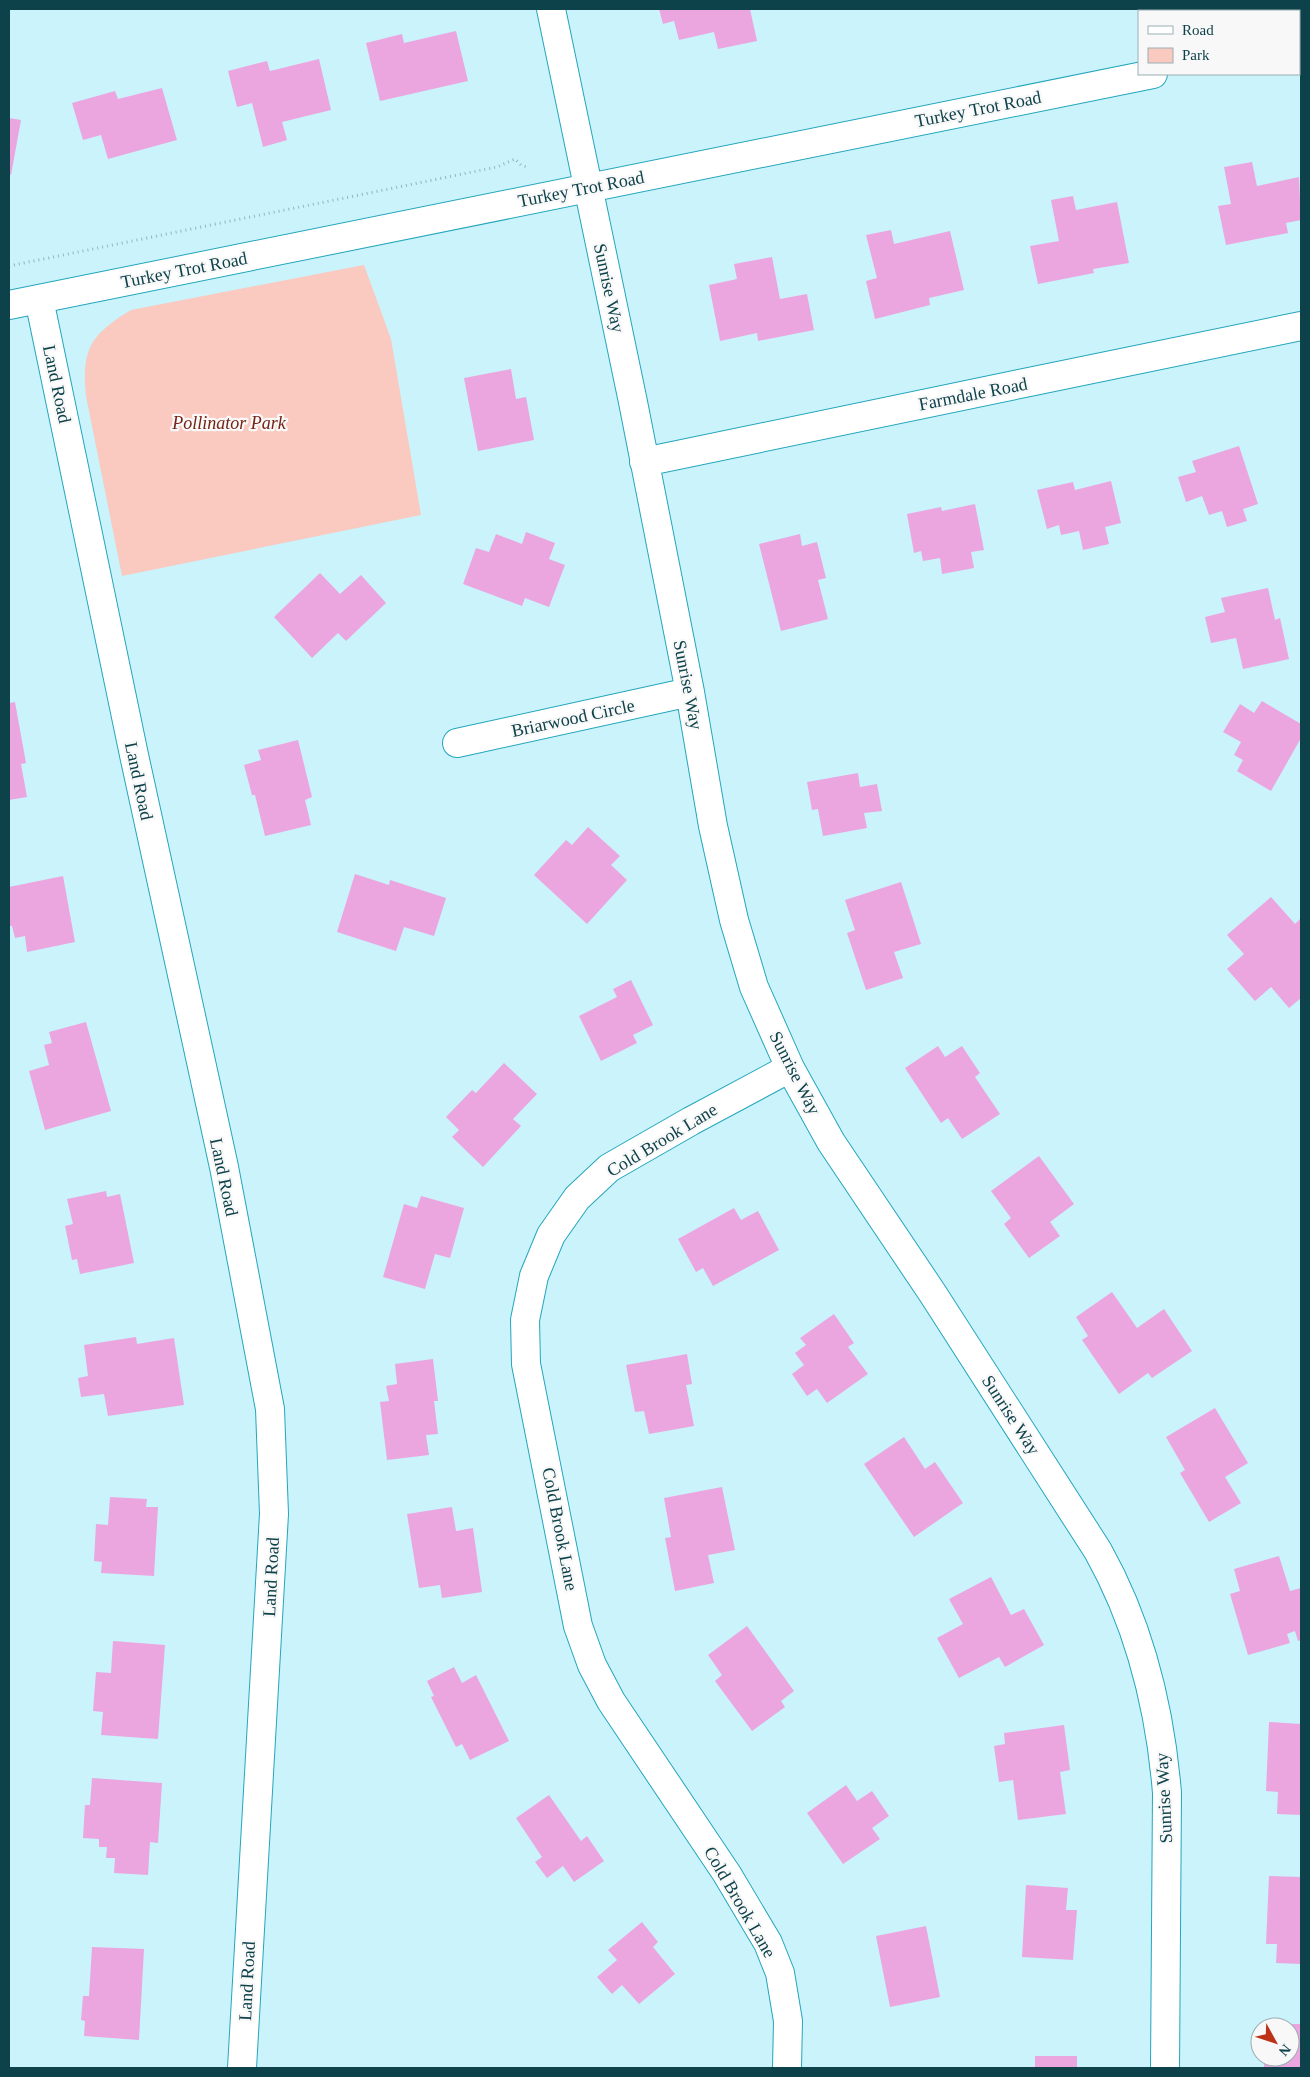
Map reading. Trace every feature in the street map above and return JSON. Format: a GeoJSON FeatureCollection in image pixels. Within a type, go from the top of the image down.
{"type":"FeatureCollection","features":[{"type":"Feature","properties":{"kind":"street","name":"Sunrise Way"},"geometry":{"type":"LineString","coordinates":[[551,9],[590,188],[690,692],[713,826],[734,920],[754,987],[790,1068],[831,1142],[933,1294],[1098,1551],[1115,1582],[1139,1642],[1150,1679],[1164,1755],[1167,1793],[1165,2068]]}},
{"type":"Feature","properties":{"kind":"street","name":"Turkey Trot Road"},"geometry":{"type":"LineString","coordinates":[[9,305],[1148,75]]}},
{"type":"Feature","properties":{"kind":"street","name":"Land Road"},"geometry":{"type":"LineString","coordinates":[[39,299],[134,755],[224,1167],[270,1410],[274,1514],[242,2068]]}},
{"type":"Feature","properties":{"kind":"street","name":"Farmdale Road"},"geometry":{"type":"LineString","coordinates":[[644,462],[1301,326]]}},
{"type":"Feature","properties":{"kind":"street","name":"Briarwood Circle"},"geometry":{"type":"LineString","coordinates":[[457,743],[690,692]]}},
{"type":"Feature","properties":{"kind":"street","name":"Cold Brook Lane"},"geometry":{"type":"LineString","coordinates":[[787,2068],[788,2021],[780,1973],[768,1943],[727,1874],[611,1701],[592,1665],[578,1626],[526,1364],[525,1320],[537,1268],[552,1235],[577,1198],[610,1168],[790,1068]]}},
{"type":"Feature","properties":{"kind":"path"},"geometry":{"type":"LineString","coordinates":[[9,266],[497,167],[515,159],[521,165]]}},
{"type":"Feature","properties":{"kind":"green space","name":"Pollinator Park"},"geometry":{"type":"Polygon","coordinates":[[[364,265],[391,339],[421,515],[122,576],[86,396],[85,366],[87,354],[98,335],[106,327],[131,310],[364,265]]]}},
{"type":"Feature","properties":{"kind":"building"},"geometry":{"type":"Polygon","coordinates":[[[659,9],[750,9],[757,41],[718,49],[714,32],[679,40],[674,21],[663,24],[659,9]]]}},
{"type":"Feature","properties":{"kind":"building"},"geometry":{"type":"Polygon","coordinates":[[[456,31],[468,81],[380,101],[366,43],[402,34],[404,43],[456,31]]]}},
{"type":"Feature","properties":{"kind":"building"},"geometry":{"type":"Polygon","coordinates":[[[319,59],[331,110],[282,122],[287,140],[263,147],[252,103],[237,107],[228,71],[267,61],[270,71],[319,59]]]}},
{"type":"Feature","properties":{"kind":"building"},"geometry":{"type":"Polygon","coordinates":[[[162,88],[177,140],[108,159],[101,135],[83,140],[72,103],[115,91],[118,99],[162,88]]]}},
{"type":"Feature","properties":{"kind":"building"},"geometry":{"type":"Polygon","coordinates":[[[9,118],[21,120],[11,175],[9,174],[9,118]]]}},
{"type":"Feature","properties":{"kind":"building"},"geometry":{"type":"Polygon","coordinates":[[[1252,162],[1257,186],[1299,177],[1301,220],[1286,223],[1288,233],[1226,245],[1218,206],[1231,204],[1224,167],[1252,162]]]}},
{"type":"Feature","properties":{"kind":"building"},"geometry":{"type":"Polygon","coordinates":[[[1073,196],[1076,210],[1117,202],[1129,263],[1093,269],[1094,273],[1038,284],[1030,246],[1059,241],[1051,200],[1073,196]]]}},
{"type":"Feature","properties":{"kind":"building"},"geometry":{"type":"Polygon","coordinates":[[[891,230],[894,244],[950,231],[964,290],[929,298],[930,305],[875,319],[866,281],[877,278],[866,235],[891,230]]]}},
{"type":"Feature","properties":{"kind":"building"},"geometry":{"type":"Polygon","coordinates":[[[772,257],[780,299],[807,294],[814,330],[758,341],[757,333],[720,341],[709,285],[737,279],[734,264],[772,257]]]}},
{"type":"Feature","properties":{"kind":"building"},"geometry":{"type":"Polygon","coordinates":[[[511,369],[516,399],[526,397],[534,440],[478,451],[464,378],[511,369]]]}},
{"type":"Feature","properties":{"kind":"building"},"geometry":{"type":"Polygon","coordinates":[[[1239,446],[1258,504],[1243,509],[1247,521],[1227,527],[1222,511],[1209,515],[1202,496],[1186,502],[1178,477],[1196,472],[1192,461],[1239,446]]]}},
{"type":"Feature","properties":{"kind":"building"},"geometry":{"type":"Polygon","coordinates":[[[1111,481],[1121,523],[1105,527],[1109,544],[1083,550],[1079,531],[1061,535],[1059,525],[1047,529],[1037,490],[1073,482],[1075,490],[1111,481]]]}},
{"type":"Feature","properties":{"kind":"building"},"geometry":{"type":"Polygon","coordinates":[[[975,504],[984,550],[971,552],[974,568],[942,574],[940,558],[923,561],[921,551],[914,553],[907,514],[941,507],[942,511],[975,504]]]}},
{"type":"Feature","properties":{"kind":"building"},"geometry":{"type":"Polygon","coordinates":[[[526,532],[555,543],[549,559],[565,565],[549,607],[525,598],[522,606],[463,584],[476,548],[489,552],[496,534],[522,544],[526,532]]]}},
{"type":"Feature","properties":{"kind":"building"},"geometry":{"type":"Polygon","coordinates":[[[800,534],[802,546],[817,542],[826,578],[818,580],[828,619],[781,631],[759,544],[800,534]]]}},
{"type":"Feature","properties":{"kind":"building"},"geometry":{"type":"Polygon","coordinates":[[[320,573],[340,594],[361,575],[386,603],[346,641],[338,633],[312,658],[274,617],[320,573]]]}},
{"type":"Feature","properties":{"kind":"building"},"geometry":{"type":"Polygon","coordinates":[[[1268,588],[1275,620],[1280,618],[1289,659],[1243,669],[1236,638],[1211,643],[1205,617],[1225,612],[1221,598],[1268,588]]]}},
{"type":"Feature","properties":{"kind":"building"},"geometry":{"type":"Polygon","coordinates":[[[1262,701],[1301,724],[1301,738],[1271,791],[1237,771],[1243,760],[1234,755],[1241,742],[1223,732],[1240,704],[1254,713],[1262,701]]]}},
{"type":"Feature","properties":{"kind":"building"},"geometry":{"type":"Polygon","coordinates":[[[15,702],[26,763],[21,764],[27,797],[9,800],[9,703],[15,702]]]}},
{"type":"Feature","properties":{"kind":"building"},"geometry":{"type":"Polygon","coordinates":[[[298,740],[312,797],[305,800],[311,825],[265,836],[255,795],[252,795],[244,765],[261,760],[258,750],[298,740]]]}},
{"type":"Feature","properties":{"kind":"building"},"geometry":{"type":"Polygon","coordinates":[[[858,773],[860,787],[877,784],[882,811],[864,813],[867,828],[823,836],[818,809],[812,810],[807,782],[858,773]]]}},
{"type":"Feature","properties":{"kind":"building"},"geometry":{"type":"Polygon","coordinates":[[[588,827],[620,856],[611,865],[627,880],[587,924],[534,875],[566,840],[572,845],[588,827]]]}},
{"type":"Feature","properties":{"kind":"building"},"geometry":{"type":"Polygon","coordinates":[[[355,874],[389,885],[390,880],[446,898],[434,936],[404,927],[396,951],[337,932],[355,874]]]}},
{"type":"Feature","properties":{"kind":"building"},"geometry":{"type":"Polygon","coordinates":[[[63,876],[75,942],[27,952],[25,936],[15,938],[12,926],[9,926],[9,887],[63,876]]]}},
{"type":"Feature","properties":{"kind":"building"},"geometry":{"type":"Polygon","coordinates":[[[901,882],[921,944],[894,952],[903,978],[866,990],[847,933],[855,930],[845,900],[901,882]]]}},
{"type":"Feature","properties":{"kind":"building"},"geometry":{"type":"Polygon","coordinates":[[[1271,897],[1295,924],[1301,918],[1301,998],[1289,1008],[1271,987],[1255,1001],[1227,969],[1244,954],[1227,935],[1271,897]]]}},
{"type":"Feature","properties":{"kind":"building"},"geometry":{"type":"Polygon","coordinates":[[[631,980],[653,1025],[633,1035],[637,1043],[601,1061],[579,1016],[617,997],[613,989],[631,980]]]}},
{"type":"Feature","properties":{"kind":"building"},"geometry":{"type":"Polygon","coordinates":[[[86,1022],[111,1111],[45,1130],[29,1071],[49,1065],[44,1045],[52,1043],[49,1032],[86,1022]]]}},
{"type":"Feature","properties":{"kind":"building"},"geometry":{"type":"Polygon","coordinates":[[[938,1046],[945,1057],[962,1046],[980,1073],[975,1077],[1000,1114],[962,1139],[948,1118],[941,1123],[905,1068],[938,1046]]]}},
{"type":"Feature","properties":{"kind":"building"},"geometry":{"type":"Polygon","coordinates":[[[504,1063],[537,1094],[513,1119],[521,1126],[483,1167],[452,1137],[459,1130],[446,1117],[472,1090],[476,1093],[504,1063]]]}},
{"type":"Feature","properties":{"kind":"building"},"geometry":{"type":"Polygon","coordinates":[[[1039,1156],[1074,1204],[1050,1222],[1060,1236],[1029,1258],[1004,1224],[1011,1218],[991,1191],[1039,1156]]]}},
{"type":"Feature","properties":{"kind":"building"},"geometry":{"type":"Polygon","coordinates":[[[106,1191],[107,1197],[120,1194],[134,1263],[80,1274],[77,1259],[72,1260],[65,1226],[73,1224],[67,1199],[106,1191]]]}},
{"type":"Feature","properties":{"kind":"building"},"geometry":{"type":"Polygon","coordinates":[[[421,1196],[464,1208],[450,1258],[435,1254],[425,1289],[383,1277],[404,1204],[417,1208],[421,1196]]]}},
{"type":"Feature","properties":{"kind":"building"},"geometry":{"type":"Polygon","coordinates":[[[734,1208],[741,1220],[758,1211],[779,1250],[713,1286],[703,1268],[696,1272],[678,1239],[734,1208]]]}},
{"type":"Feature","properties":{"kind":"building"},"geometry":{"type":"Polygon","coordinates":[[[1112,1292],[1137,1328],[1164,1309],[1192,1351],[1152,1378],[1148,1373],[1119,1394],[1082,1340],[1088,1336],[1076,1317],[1112,1292]]]}},
{"type":"Feature","properties":{"kind":"building"},"geometry":{"type":"Polygon","coordinates":[[[834,1314],[854,1343],[848,1347],[868,1374],[827,1403],[817,1389],[807,1396],[792,1374],[804,1365],[795,1353],[806,1345],[800,1338],[834,1314]]]}},
{"type":"Feature","properties":{"kind":"building"},"geometry":{"type":"Polygon","coordinates":[[[136,1337],[137,1344],[174,1338],[184,1405],[108,1416],[104,1394],[81,1397],[78,1378],[88,1376],[84,1345],[136,1337]]]}},
{"type":"Feature","properties":{"kind":"building"},"geometry":{"type":"Polygon","coordinates":[[[687,1354],[692,1384],[686,1385],[694,1426],[649,1434],[644,1411],[635,1412],[626,1365],[687,1354]]]}},
{"type":"Feature","properties":{"kind":"building"},"geometry":{"type":"Polygon","coordinates":[[[433,1359],[438,1401],[434,1401],[438,1434],[426,1435],[429,1455],[387,1460],[380,1402],[389,1401],[386,1386],[397,1384],[395,1364],[433,1359]]]}},
{"type":"Feature","properties":{"kind":"building"},"geometry":{"type":"Polygon","coordinates":[[[1215,1408],[1248,1463],[1225,1477],[1241,1503],[1209,1522],[1180,1473],[1185,1470],[1166,1437],[1215,1408]]]}},
{"type":"Feature","properties":{"kind":"building"},"geometry":{"type":"Polygon","coordinates":[[[904,1437],[925,1469],[935,1462],[963,1503],[914,1537],[864,1464],[904,1437]]]}},
{"type":"Feature","properties":{"kind":"building"},"geometry":{"type":"Polygon","coordinates":[[[722,1487],[735,1550],[708,1555],[714,1583],[675,1591],[665,1538],[671,1537],[664,1498],[722,1487]]]}},
{"type":"Feature","properties":{"kind":"building"},"geometry":{"type":"Polygon","coordinates":[[[110,1497],[147,1499],[146,1507],[158,1507],[154,1576],[101,1573],[102,1562],[94,1561],[96,1524],[108,1525],[110,1497]]]}},
{"type":"Feature","properties":{"kind":"building"},"geometry":{"type":"Polygon","coordinates":[[[452,1507],[456,1531],[473,1528],[482,1592],[442,1598],[440,1585],[419,1588],[407,1514],[452,1507]]]}},
{"type":"Feature","properties":{"kind":"building"},"geometry":{"type":"Polygon","coordinates":[[[1279,1556],[1290,1591],[1301,1588],[1301,1640],[1298,1641],[1295,1631],[1287,1634],[1290,1643],[1248,1655],[1230,1594],[1240,1591],[1234,1569],[1279,1556]]]}},
{"type":"Feature","properties":{"kind":"building"},"geometry":{"type":"Polygon","coordinates":[[[991,1577],[1011,1615],[1024,1609],[1044,1645],[1005,1667],[999,1657],[959,1678],[937,1638],[963,1624],[949,1599],[991,1577]]]}},
{"type":"Feature","properties":{"kind":"building"},"geometry":{"type":"Polygon","coordinates":[[[747,1626],[794,1691],[781,1701],[785,1707],[752,1731],[715,1681],[722,1675],[708,1655],[747,1626]]]}},
{"type":"Feature","properties":{"kind":"building"},"geometry":{"type":"Polygon","coordinates":[[[113,1641],[165,1645],[158,1739],[101,1735],[103,1712],[93,1711],[96,1672],[111,1673],[113,1641]]]}},
{"type":"Feature","properties":{"kind":"building"},"geometry":{"type":"Polygon","coordinates":[[[454,1667],[462,1683],[476,1675],[509,1741],[470,1760],[462,1744],[456,1747],[431,1697],[434,1696],[427,1681],[454,1667]]]}},
{"type":"Feature","properties":{"kind":"building"},"geometry":{"type":"Polygon","coordinates":[[[1269,1722],[1301,1724],[1301,1815],[1277,1814],[1278,1792],[1266,1791],[1269,1722]]]}},
{"type":"Feature","properties":{"kind":"building"},"geometry":{"type":"Polygon","coordinates":[[[1064,1725],[1070,1770],[1060,1772],[1066,1814],[1018,1820],[1013,1780],[999,1782],[994,1746],[1005,1744],[1004,1733],[1064,1725]]]}},
{"type":"Feature","properties":{"kind":"building"},"geometry":{"type":"Polygon","coordinates":[[[92,1778],[162,1783],[158,1843],[150,1842],[148,1875],[114,1873],[115,1858],[106,1858],[107,1847],[99,1847],[99,1839],[83,1838],[85,1805],[90,1805],[92,1778]]]}},
{"type":"Feature","properties":{"kind":"building"},"geometry":{"type":"Polygon","coordinates":[[[846,1785],[857,1801],[872,1791],[889,1816],[872,1828],[880,1839],[843,1864],[807,1813],[846,1785]]]}},
{"type":"Feature","properties":{"kind":"building"},"geometry":{"type":"Polygon","coordinates":[[[549,1795],[581,1841],[587,1836],[604,1861],[574,1882],[563,1866],[547,1878],[535,1862],[542,1857],[516,1818],[549,1795]]]}},
{"type":"Feature","properties":{"kind":"building"},"geometry":{"type":"Polygon","coordinates":[[[1269,1876],[1301,1877],[1301,1964],[1276,1963],[1277,1944],[1266,1944],[1269,1876]]]}},
{"type":"Feature","properties":{"kind":"building"},"geometry":{"type":"Polygon","coordinates":[[[1026,1885],[1068,1888],[1066,1910],[1077,1910],[1073,1960],[1022,1957],[1026,1885]]]}},
{"type":"Feature","properties":{"kind":"building"},"geometry":{"type":"Polygon","coordinates":[[[642,1922],[658,1942],[653,1947],[675,1974],[639,2004],[622,1985],[612,1994],[597,1977],[617,1960],[608,1950],[642,1922]]]}},
{"type":"Feature","properties":{"kind":"building"},"geometry":{"type":"Polygon","coordinates":[[[926,1926],[940,1997],[890,2007],[876,1936],[926,1926]]]}},
{"type":"Feature","properties":{"kind":"building"},"geometry":{"type":"Polygon","coordinates":[[[92,1947],[144,1949],[139,2040],[84,2036],[85,2021],[81,2020],[83,1996],[89,1996],[92,1947]]]}},
{"type":"Feature","properties":{"kind":"building"},"geometry":{"type":"Polygon","coordinates":[[[1301,2024],[1301,2068],[1264,2068],[1300,2067],[1301,2024]]]}},
{"type":"Feature","properties":{"kind":"building"},"geometry":{"type":"Polygon","coordinates":[[[1035,2056],[1077,2056],[1077,2068],[1035,2068],[1035,2056]]]}}]}
